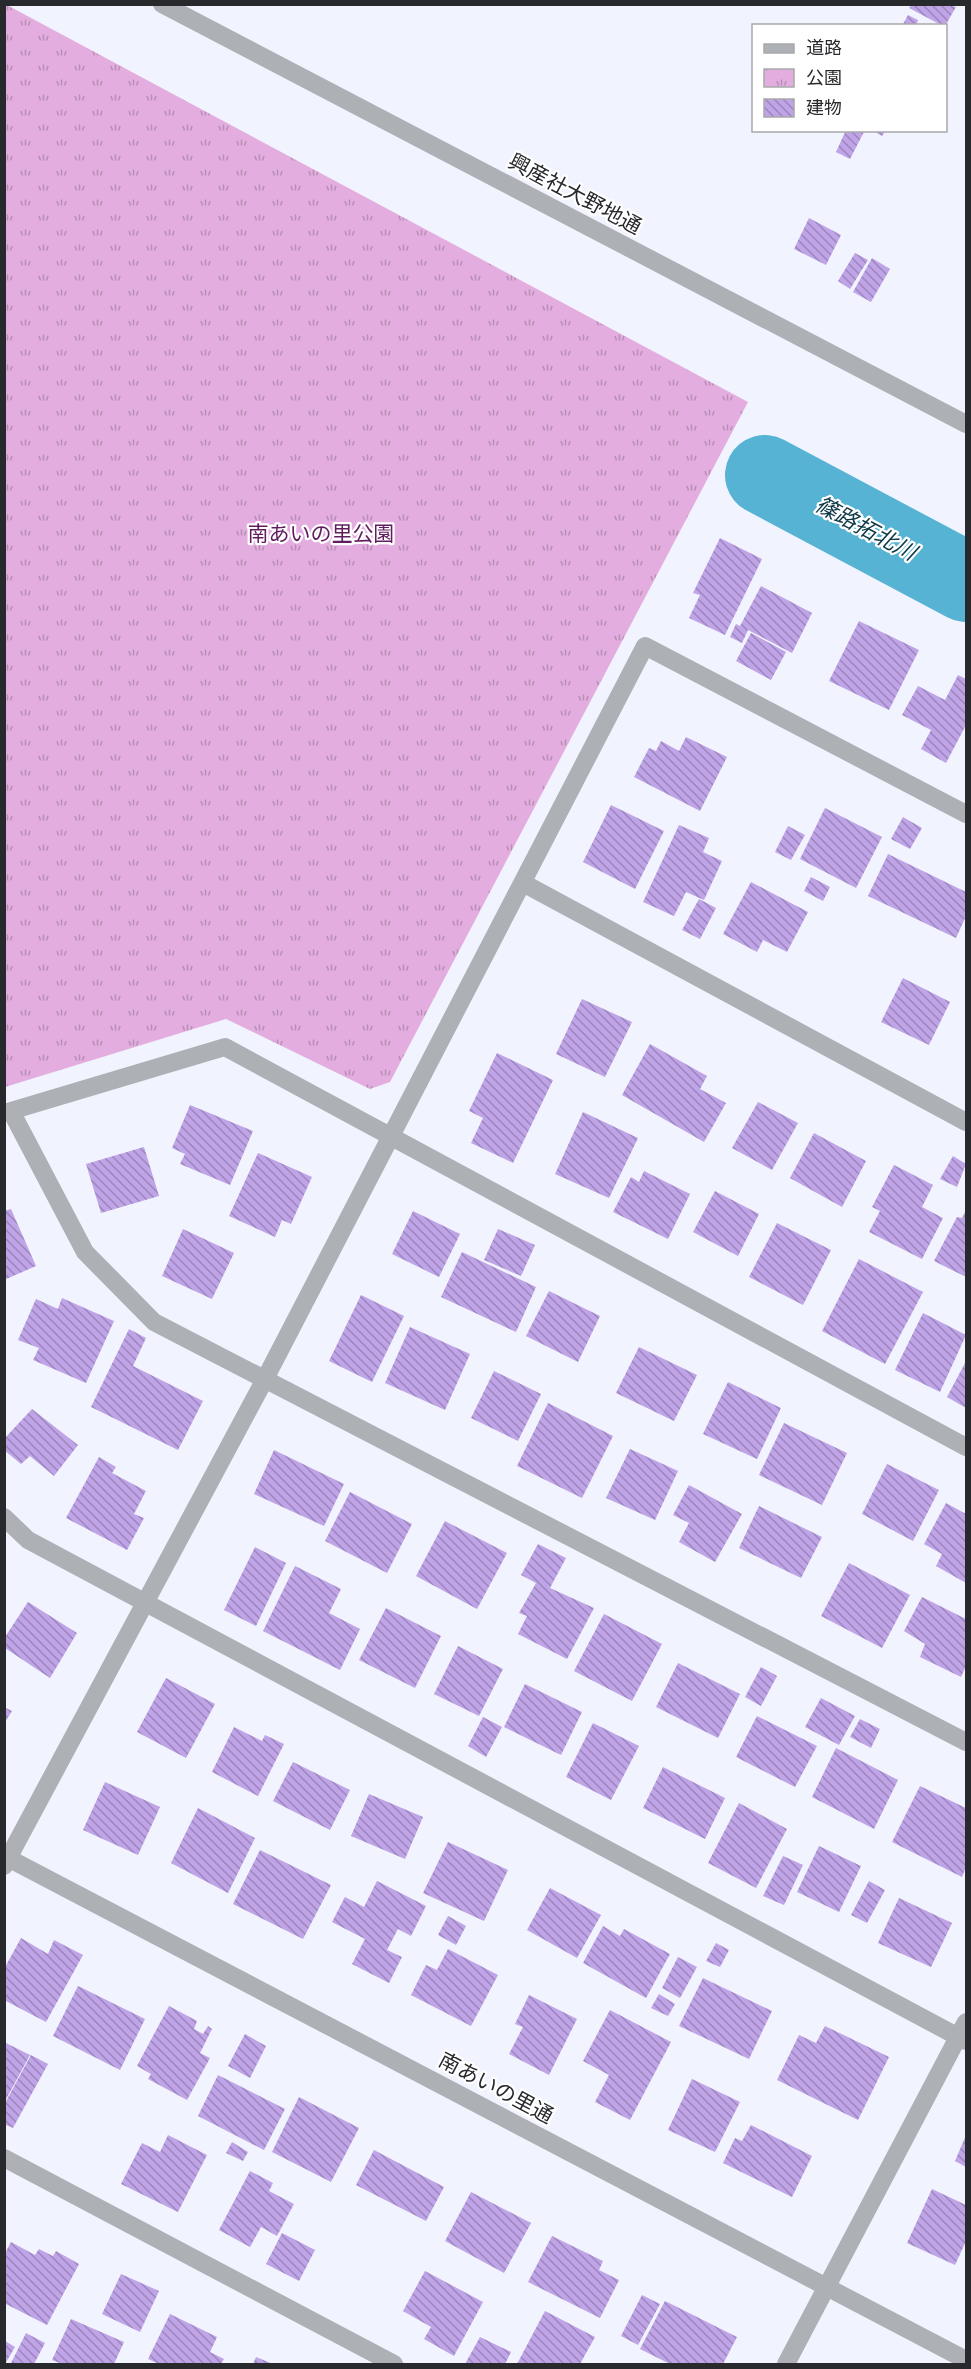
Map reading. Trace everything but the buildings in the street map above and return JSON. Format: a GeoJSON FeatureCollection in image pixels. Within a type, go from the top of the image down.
{"type":"FeatureCollection","features":[{"type":"Feature","properties":{"kind":"street","name":"興産社大野地通"},"geometry":{"type":"LineString","coordinates":[[162,4],[966,424]]}},
{"type":"Feature","properties":{"kind":"street"},"geometry":{"type":"LineString","coordinates":[[6,1860],[266,1379],[645,646],[966,814]]}},
{"type":"Feature","properties":{"kind":"street"},"geometry":{"type":"LineString","coordinates":[[523,884],[966,1122]]}},
{"type":"Feature","properties":{"kind":"street"},"geometry":{"type":"LineString","coordinates":[[966,1447],[225,1047],[8,1112],[85,1252],[154,1322],[966,1742]]}},
{"type":"Feature","properties":{"kind":"street"},"geometry":{"type":"LineString","coordinates":[[4,1517],[28,1540],[145,1603],[964,2033],[786,2364]]}},
{"type":"Feature","properties":{"kind":"street","name":"南あいの里通"},"geometry":{"type":"LineString","coordinates":[[6,1860],[966,2360]]}},
{"type":"Feature","properties":{"kind":"street"},"geometry":{"type":"LineString","coordinates":[[4,2158],[394,2364]]}},
{"type":"Feature","properties":{"kind":"green space","name":"南あいの里公園"},"geometry":{"type":"Polygon","coordinates":[[[5,4],[748,402],[390,1082],[370,1089],[226,1019],[5,1087],[5,4]]]}},
{"type":"Feature","properties":{"kind":"waterway","name":"篠路拓北川"},"geometry":{"type":"LineString","coordinates":[[765,475],[966,582]]}}]}
